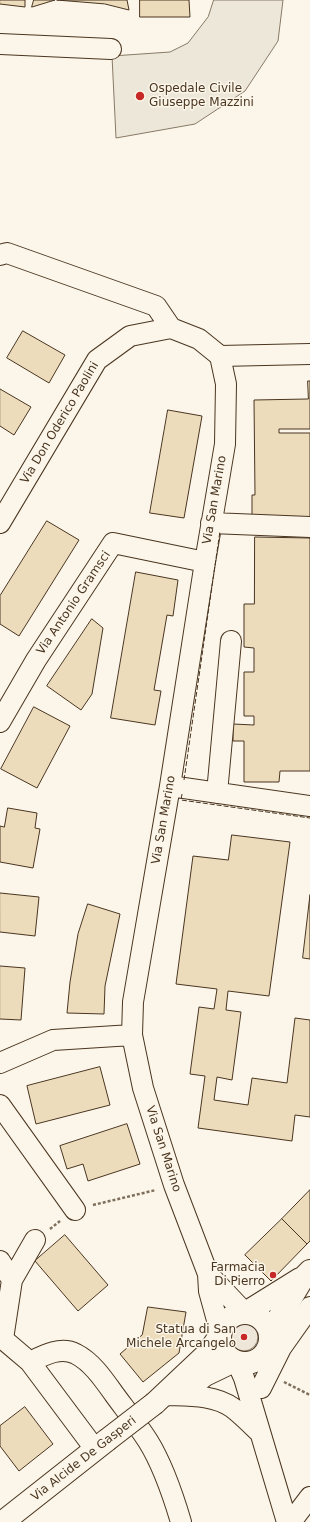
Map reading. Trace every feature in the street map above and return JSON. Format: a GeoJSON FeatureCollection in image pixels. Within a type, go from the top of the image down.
{"type":"FeatureCollection","features":[{"type":"Feature","properties":{"kind":"main road"},"geometry":{"type":"LineString","coordinates":[[306,1274],[269,1341],[256,1360],[249,1363],[236,1361],[223,1351],[220,1334],[228,1319],[234,1315],[245,1312],[306,1274]]}},
{"type":"Feature","properties":{"kind":"main road"},"geometry":{"type":"LineString","coordinates":[[245,1312],[262,1319],[269,1341]]}},
{"type":"Feature","properties":{"kind":"main road","name":"Via Alcide De Gasperi"},"geometry":{"type":"LineString","coordinates":[[3,1522],[159,1399],[208,1353],[220,1334]]}},
{"type":"Feature","properties":{"kind":"main road","name":"Via Alcide De Gasperi"},"geometry":{"type":"LineString","coordinates":[[159,1399],[189,1388],[205,1375],[236,1361]]}},
{"type":"Feature","properties":{"kind":"street"},"geometry":{"type":"LineString","coordinates":[[0,44],[111,49]]}},
{"type":"Feature","properties":{"kind":"street"},"geometry":{"type":"LineString","coordinates":[[0,254],[7,252],[156,306],[171,328],[199,339],[220,356],[310,354]]}},
{"type":"Feature","properties":{"kind":"street","name":"Via Don Oderico Paolini"},"geometry":{"type":"LineString","coordinates":[[0,523],[97,360],[130,336],[171,328]]}},
{"type":"Feature","properties":{"kind":"street","name":"Via San Marino"},"geometry":{"type":"LineString","coordinates":[[220,356],[226,384],[225,444],[211,523],[170,786],[133,1002],[132,1035],[143,1088],[174,1185],[208,1274],[209,1291],[220,1334]]}},
{"type":"Feature","properties":{"kind":"street"},"geometry":{"type":"LineString","coordinates":[[211,523],[310,527]]}},
{"type":"Feature","properties":{"kind":"street","name":"Via Antonio Gramsci"},"geometry":{"type":"LineString","coordinates":[[0,722],[36,660],[113,543],[205,562]]}},
{"type":"Feature","properties":{"kind":"street"},"geometry":{"type":"LineString","coordinates":[[217,793],[231,641]]}},
{"type":"Feature","properties":{"kind":"street"},"geometry":{"type":"LineString","coordinates":[[170,786],[310,806]]}},
{"type":"Feature","properties":{"kind":"street"},"geometry":{"type":"LineString","coordinates":[[0,1063],[53,1040],[132,1035]]}},
{"type":"Feature","properties":{"kind":"street"},"geometry":{"type":"LineString","coordinates":[[0,1105],[75,1210]]}},
{"type":"Feature","properties":{"kind":"street"},"geometry":{"type":"LineString","coordinates":[[35,1240],[12,1280],[2,1338],[30,1362],[101,1445]]}},
{"type":"Feature","properties":{"kind":"street"},"geometry":{"type":"LineString","coordinates":[[0,1261],[12,1280]]}},
{"type":"Feature","properties":{"kind":"street","name":"Via San Marino"},"geometry":{"type":"LineString","coordinates":[[208,1274],[245,1312]]}},
{"type":"Feature","properties":{"kind":"street"},"geometry":{"type":"LineString","coordinates":[[258,1431],[265,1382],[281,1348],[310,1307]]}},
{"type":"Feature","properties":{"kind":"street"},"geometry":{"type":"LineString","coordinates":[[265,1382],[262,1373],[269,1341]]}},
{"type":"Feature","properties":{"kind":"street"},"geometry":{"type":"LineString","coordinates":[[30,1362],[51,1352],[63,1351],[76,1354],[90,1365],[104,1381],[148,1442],[172,1491],[181,1522]]}},
{"type":"Feature","properties":{"kind":"street"},"geometry":{"type":"LineString","coordinates":[[236,1361],[244,1378],[258,1431],[286,1522]]}},
{"type":"Feature","properties":{"kind":"street"},"geometry":{"type":"LineString","coordinates":[[159,1399],[204,1396],[220,1401],[232,1408],[258,1431]]}},
{"type":"Feature","properties":{"kind":"street"},"geometry":{"type":"LineString","coordinates":[[291,1522],[310,1497]]}},
{"type":"Feature","properties":{"kind":"path"},"geometry":{"type":"LineString","coordinates":[[35,1240],[75,1210],[174,1185]]}},
{"type":"Feature","properties":{"kind":"path"},"geometry":{"type":"LineString","coordinates":[[265,1382],[310,1395]]}},
{"type":"Feature","properties":{"kind":"shaded area"},"geometry":{"type":"Polygon","coordinates":[[[214,0],[283,0],[278,41],[245,91],[195,124],[116,138],[112,56],[170,52],[188,43],[208,17],[214,0]]]}},
{"type":"Feature","properties":{"kind":"shaded area"},"geometry":{"type":"Polygon","coordinates":[[[244,1323],[254,1327],[258,1337],[254,1347],[244,1351],[234,1347],[230,1337],[234,1327],[244,1323]]]}},
{"type":"Feature","properties":{"kind":"building"},"geometry":{"type":"Polygon","coordinates":[[[0,0],[25,0],[25,7],[0,4],[0,0]]]}},
{"type":"Feature","properties":{"kind":"building"},"geometry":{"type":"Polygon","coordinates":[[[34,0],[55,0],[32,7],[34,0]]]}},
{"type":"Feature","properties":{"kind":"building"},"geometry":{"type":"Polygon","coordinates":[[[57,0],[127,0],[129,10],[105,4],[57,0]]]}},
{"type":"Feature","properties":{"kind":"building"},"geometry":{"type":"Polygon","coordinates":[[[140,0],[189,0],[190,17],[140,17],[140,0]]]}},
{"type":"Feature","properties":{"kind":"building"},"geometry":{"type":"Polygon","coordinates":[[[23,331],[65,355],[49,383],[7,358],[23,331]]]}},
{"type":"Feature","properties":{"kind":"building"},"geometry":{"type":"Polygon","coordinates":[[[308,381],[310,381],[310,429],[279,429],[279,433],[310,433],[310,519],[252,519],[252,495],[255,495],[254,400],[308,399],[308,381]]]}},
{"type":"Feature","properties":{"kind":"building"},"geometry":{"type":"Polygon","coordinates":[[[0,389],[31,407],[14,435],[0,426],[0,389]]]}},
{"type":"Feature","properties":{"kind":"building"},"geometry":{"type":"Polygon","coordinates":[[[168,410],[202,416],[184,518],[150,513],[168,410]]]}},
{"type":"Feature","properties":{"kind":"building"},"geometry":{"type":"Polygon","coordinates":[[[47,521],[79,540],[19,636],[0,624],[0,596],[47,521]]]}},
{"type":"Feature","properties":{"kind":"building"},"geometry":{"type":"Polygon","coordinates":[[[255,537],[310,538],[310,771],[280,771],[279,782],[244,782],[244,741],[233,741],[233,724],[254,725],[254,716],[244,716],[244,672],[254,672],[254,648],[244,647],[244,604],[254,604],[255,537]]]}},
{"type":"Feature","properties":{"kind":"building"},"geometry":{"type":"Polygon","coordinates":[[[136,572],[178,580],[173,616],[167,615],[154,690],[161,691],[155,725],[111,718],[136,572]]]}},
{"type":"Feature","properties":{"kind":"building"},"geometry":{"type":"Polygon","coordinates":[[[92,619],[103,628],[92,694],[81,710],[47,686],[92,619]]]}},
{"type":"Feature","properties":{"kind":"building"},"geometry":{"type":"Polygon","coordinates":[[[34,707],[70,726],[37,788],[1,769],[34,707]]]}},
{"type":"Feature","properties":{"kind":"building"},"geometry":{"type":"Polygon","coordinates":[[[8,808],[37,813],[35,828],[40,829],[33,868],[0,862],[0,826],[4,827],[8,808]]]}},
{"type":"Feature","properties":{"kind":"building"},"geometry":{"type":"Polygon","coordinates":[[[232,835],[290,842],[269,996],[228,991],[226,1010],[241,1012],[232,1080],[217,1077],[214,1100],[248,1105],[252,1078],[287,1083],[295,1018],[310,1020],[310,1117],[295,1115],[292,1141],[198,1128],[205,1076],[190,1074],[199,1007],[214,1009],[217,989],[176,984],[193,856],[228,860],[232,835]]]}},
{"type":"Feature","properties":{"kind":"building"},"geometry":{"type":"Polygon","coordinates":[[[0,893],[39,897],[35,936],[0,932],[0,893]]]}},
{"type":"Feature","properties":{"kind":"building"},"geometry":{"type":"Polygon","coordinates":[[[310,895],[310,959],[303,958],[310,895]]]}},
{"type":"Feature","properties":{"kind":"building"},"geometry":{"type":"Polygon","coordinates":[[[88,904],[120,914],[105,986],[104,1014],[67,1013],[70,982],[78,934],[88,904]]]}},
{"type":"Feature","properties":{"kind":"building"},"geometry":{"type":"Polygon","coordinates":[[[0,966],[25,968],[21,1020],[0,1019],[0,966]]]}},
{"type":"Feature","properties":{"kind":"building"},"geometry":{"type":"Polygon","coordinates":[[[100,1067],[110,1105],[36,1124],[27,1086],[100,1067]]]}},
{"type":"Feature","properties":{"kind":"building"},"geometry":{"type":"Polygon","coordinates":[[[127,1124],[140,1164],[88,1181],[83,1164],[67,1169],[60,1146],[127,1124]]]}},
{"type":"Feature","properties":{"kind":"building"},"geometry":{"type":"Polygon","coordinates":[[[310,1190],[310,1241],[307,1244],[282,1219],[310,1190]]]}},
{"type":"Feature","properties":{"kind":"building"},"geometry":{"type":"Polygon","coordinates":[[[282,1219],[307,1244],[271,1281],[245,1255],[282,1219]]]}},
{"type":"Feature","properties":{"kind":"building"},"geometry":{"type":"Polygon","coordinates":[[[65,1235],[108,1285],[78,1311],[35,1261],[65,1235]]]}},
{"type":"Feature","properties":{"kind":"building"},"geometry":{"type":"Polygon","coordinates":[[[148,1307],[186,1312],[179,1353],[143,1382],[120,1354],[142,1335],[148,1307]]]}},
{"type":"Feature","properties":{"kind":"building"},"geometry":{"type":"Polygon","coordinates":[[[25,1407],[53,1444],[19,1471],[0,1446],[0,1426],[25,1407]]]}},
{"type":"Feature","properties":{"kind":"fence"},"geometry":{"type":"LineString","coordinates":[[184,780],[220,531]]}},
{"type":"Feature","properties":{"kind":"fence"},"geometry":{"type":"LineString","coordinates":[[182,794],[181,800],[310,818]]}},
{"type":"Feature","properties":{"kind":"place","name":"Ospedale Civile Giuseppe Mazzini"},"geometry":{"type":"Point","coordinates":[140,96]}},
{"type":"Feature","properties":{"kind":"place","name":"Farmacia Di Pierro"},"geometry":{"type":"Point","coordinates":[273,1275]}},
{"type":"Feature","properties":{"kind":"place","name":"Statua di San Michele Arcangelo"},"geometry":{"type":"Point","coordinates":[244,1337]}}]}
